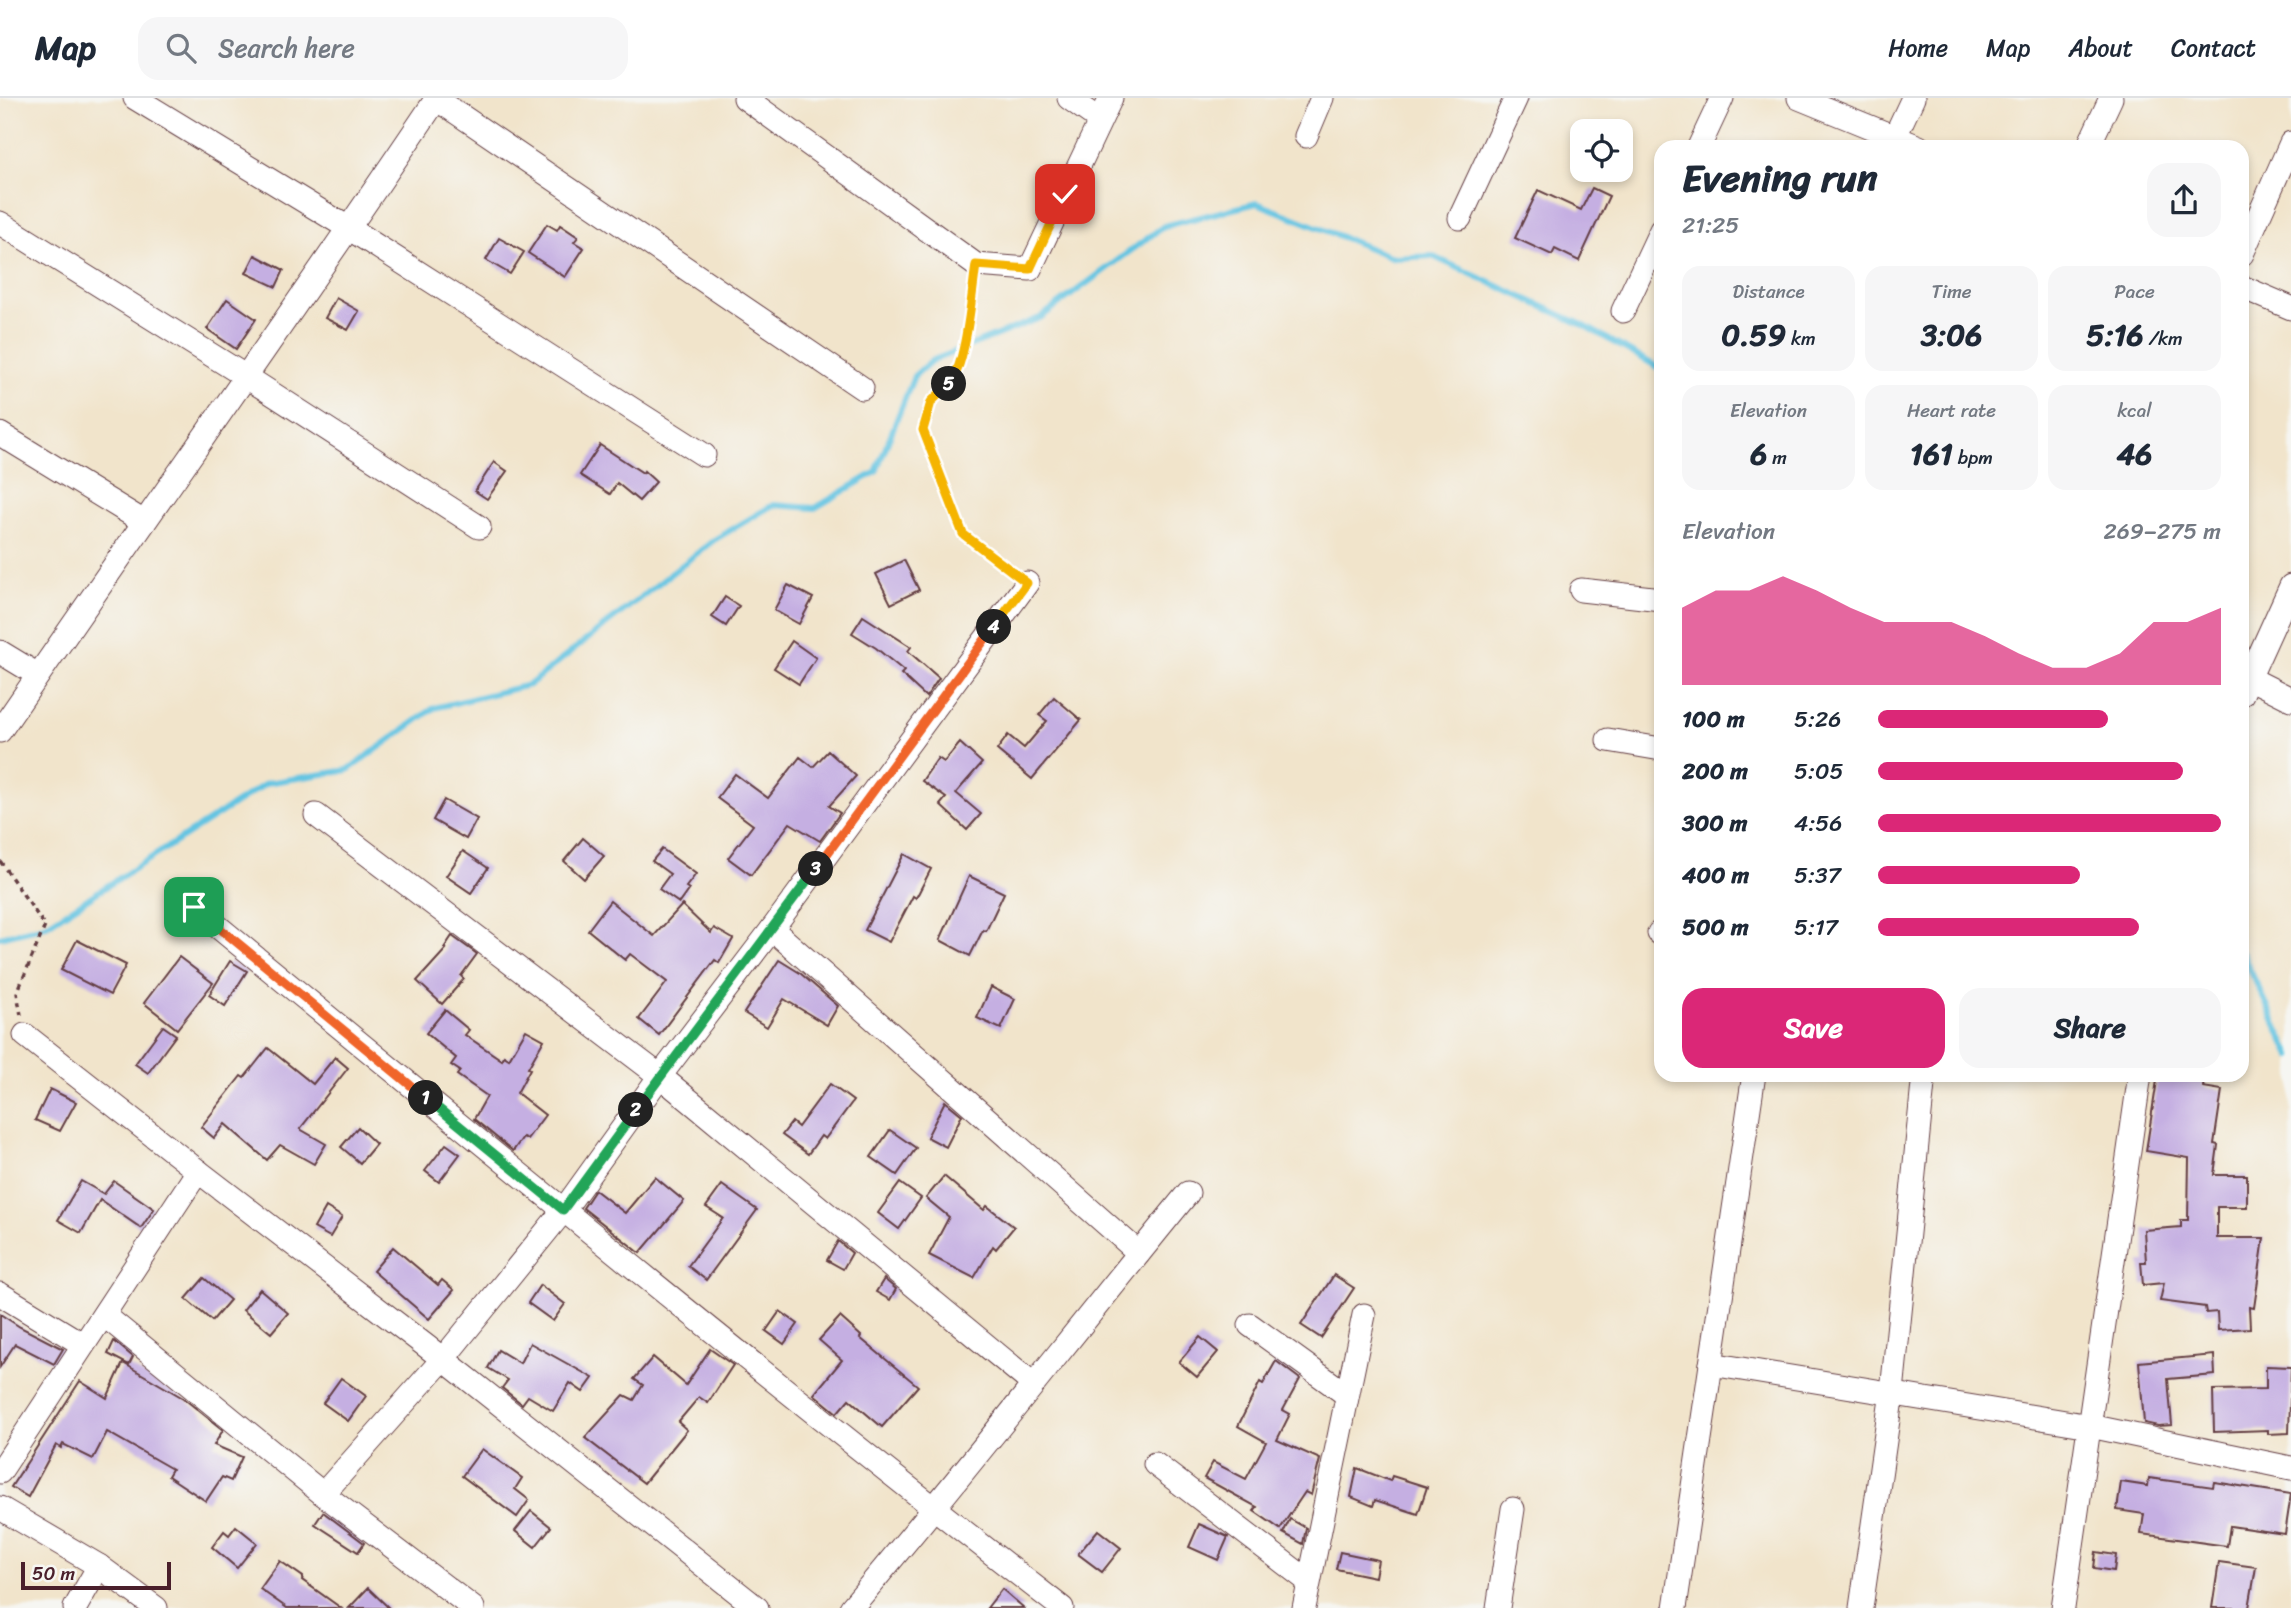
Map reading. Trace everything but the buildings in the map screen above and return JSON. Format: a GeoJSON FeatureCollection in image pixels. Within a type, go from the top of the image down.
{"type":"FeatureCollection","features":[{"type":"Feature","properties":{"kind":"street"},"geometry":{"type":"LineString","coordinates":[[135,98],[350,229],[704,455]]}},
{"type":"Feature","properties":{"kind":"street"},"geometry":{"type":"LineString","coordinates":[[0,731],[350,229],[436,98],[862,388]]}},
{"type":"Feature","properties":{"kind":"street"},"geometry":{"type":"LineString","coordinates":[[745,98],[976,265],[1030,269],[1111,98]]}},
{"type":"Feature","properties":{"kind":"street"},"geometry":{"type":"LineString","coordinates":[[1069,98],[1100,120]]}},
{"type":"Feature","properties":{"kind":"street"},"geometry":{"type":"LineString","coordinates":[[1306,136],[1322,98]]}},
{"type":"Feature","properties":{"kind":"street"},"geometry":{"type":"LineString","coordinates":[[1460,218],[1516,98]]}},
{"type":"Feature","properties":{"kind":"street"},"geometry":{"type":"LineString","coordinates":[[1702,140],[1723,98]]}},
{"type":"Feature","properties":{"kind":"street"},"geometry":{"type":"LineString","coordinates":[[1799,98],[1889,140]]}},
{"type":"Feature","properties":{"kind":"street"},"geometry":{"type":"LineString","coordinates":[[1894,140],[1913,98]]}},
{"type":"Feature","properties":{"kind":"street"},"geometry":{"type":"LineString","coordinates":[[2091,140],[2110,98]]}},
{"type":"Feature","properties":{"kind":"street"},"geometry":{"type":"LineString","coordinates":[[2249,238],[2291,143]]}},
{"type":"Feature","properties":{"kind":"street"},"geometry":{"type":"LineString","coordinates":[[0,223],[246,376],[479,527]]}},
{"type":"Feature","properties":{"kind":"street"},"geometry":{"type":"LineString","coordinates":[[1623,311],[1654,245]]}},
{"type":"Feature","properties":{"kind":"street"},"geometry":{"type":"LineString","coordinates":[[2249,290],[2291,308]]}},
{"type":"Feature","properties":{"kind":"street"},"geometry":{"type":"LineString","coordinates":[[0,434],[144,522]]}},
{"type":"Feature","properties":{"kind":"street"},"geometry":{"type":"LineString","coordinates":[[323,1494],[443,1359],[563,1210],[1027,583]]}},
{"type":"Feature","properties":{"kind":"street"},"geometry":{"type":"LineString","coordinates":[[2249,677],[2291,586]]}},
{"type":"Feature","properties":{"kind":"street"},"geometry":{"type":"LineString","coordinates":[[1581,590],[1654,598]]}},
{"type":"Feature","properties":{"kind":"street"},"geometry":{"type":"LineString","coordinates":[[0,652],[38,675]]}},
{"type":"Feature","properties":{"kind":"street"},"geometry":{"type":"LineString","coordinates":[[2249,687],[2291,699]]}},
{"type":"Feature","properties":{"kind":"street"},"geometry":{"type":"LineString","coordinates":[[1608,740],[1654,747]]}},
{"type":"Feature","properties":{"kind":"street"},"geometry":{"type":"LineString","coordinates":[[316,815],[660,1076],[1033,1384]]}},
{"type":"Feature","properties":{"kind":"street"},"geometry":{"type":"LineString","coordinates":[[194,907],[563,1210],[1062,1608]]}},
{"type":"Feature","properties":{"kind":"street"},"geometry":{"type":"LineString","coordinates":[[772,929],[1139,1253]]}},
{"type":"Feature","properties":{"kind":"street"},"geometry":{"type":"LineString","coordinates":[[25,1035],[443,1359],[757,1608]]}},
{"type":"Feature","properties":{"kind":"street"},"geometry":{"type":"LineString","coordinates":[[1675,1608],[1753,1082]]}},
{"type":"Feature","properties":{"kind":"street"},"geometry":{"type":"LineString","coordinates":[[1861,1608],[1892,1392],[1923,1082]]}},
{"type":"Feature","properties":{"kind":"street"},"geometry":{"type":"LineString","coordinates":[[2063,1608],[2139,1082]]}},
{"type":"Feature","properties":{"kind":"street"},"geometry":{"type":"LineString","coordinates":[[0,1472],[198,1171]]}},
{"type":"Feature","properties":{"kind":"street"},"geometry":{"type":"LineString","coordinates":[[851,1608],[935,1509],[1188,1193]]}},
{"type":"Feature","properties":{"kind":"street"},"geometry":{"type":"LineString","coordinates":[[0,1294],[82,1344]]}},
{"type":"Feature","properties":{"kind":"street"},"geometry":{"type":"LineString","coordinates":[[104,1315],[323,1494],[474,1608]]}},
{"type":"Feature","properties":{"kind":"street"},"geometry":{"type":"LineString","coordinates":[[1304,1608],[1364,1315]]}},
{"type":"Feature","properties":{"kind":"street"},"geometry":{"type":"LineString","coordinates":[[1250,1325],[1347,1395]]}},
{"type":"Feature","properties":{"kind":"street"},"geometry":{"type":"LineString","coordinates":[[1711,1364],[2090,1426],[2291,1468]]}},
{"type":"Feature","properties":{"kind":"street"},"geometry":{"type":"LineString","coordinates":[[1155,1464],[1308,1581]]}},
{"type":"Feature","properties":{"kind":"street"},"geometry":{"type":"LineString","coordinates":[[0,1508],[99,1566],[156,1608]]}},
{"type":"Feature","properties":{"kind":"street"},"geometry":{"type":"LineString","coordinates":[[1498,1608],[1513,1509]]}},
{"type":"Feature","properties":{"kind":"street"},"geometry":{"type":"LineString","coordinates":[[75,1608],[99,1566]]}},
{"type":"Feature","properties":{"kind":"path"},"geometry":{"type":"LineString","coordinates":[[976,265],[963,349],[954,379],[931,402],[923,430],[963,534],[1027,583]]}},
{"type":"Feature","properties":{"kind":"path"},"geometry":{"type":"LineString","coordinates":[[0,861],[45,926],[18,993],[25,1035]]}},
{"type":"Feature","properties":{"kind":"waterway"},"geometry":{"type":"LineString","coordinates":[[0,937],[45,926],[267,783],[348,770],[434,708],[529,685],[714,540],[773,505],[815,508],[876,472],[914,376],[931,361],[1040,318],[1164,226],[1257,203],[1394,258],[1432,256],[1583,325],[1654,365]]}},
{"type":"Feature","properties":{"kind":"waterway"},"geometry":{"type":"LineString","coordinates":[[2249,968],[2291,1056]]}},
{"type":"Feature","properties":{"kind":"route"},"geometry":{"type":"LineString","coordinates":[[194,907],[563,1210],[1027,583],[963,534],[923,430],[931,402],[954,379],[963,349],[976,265],[1030,269],[1065,194]]}}]}
